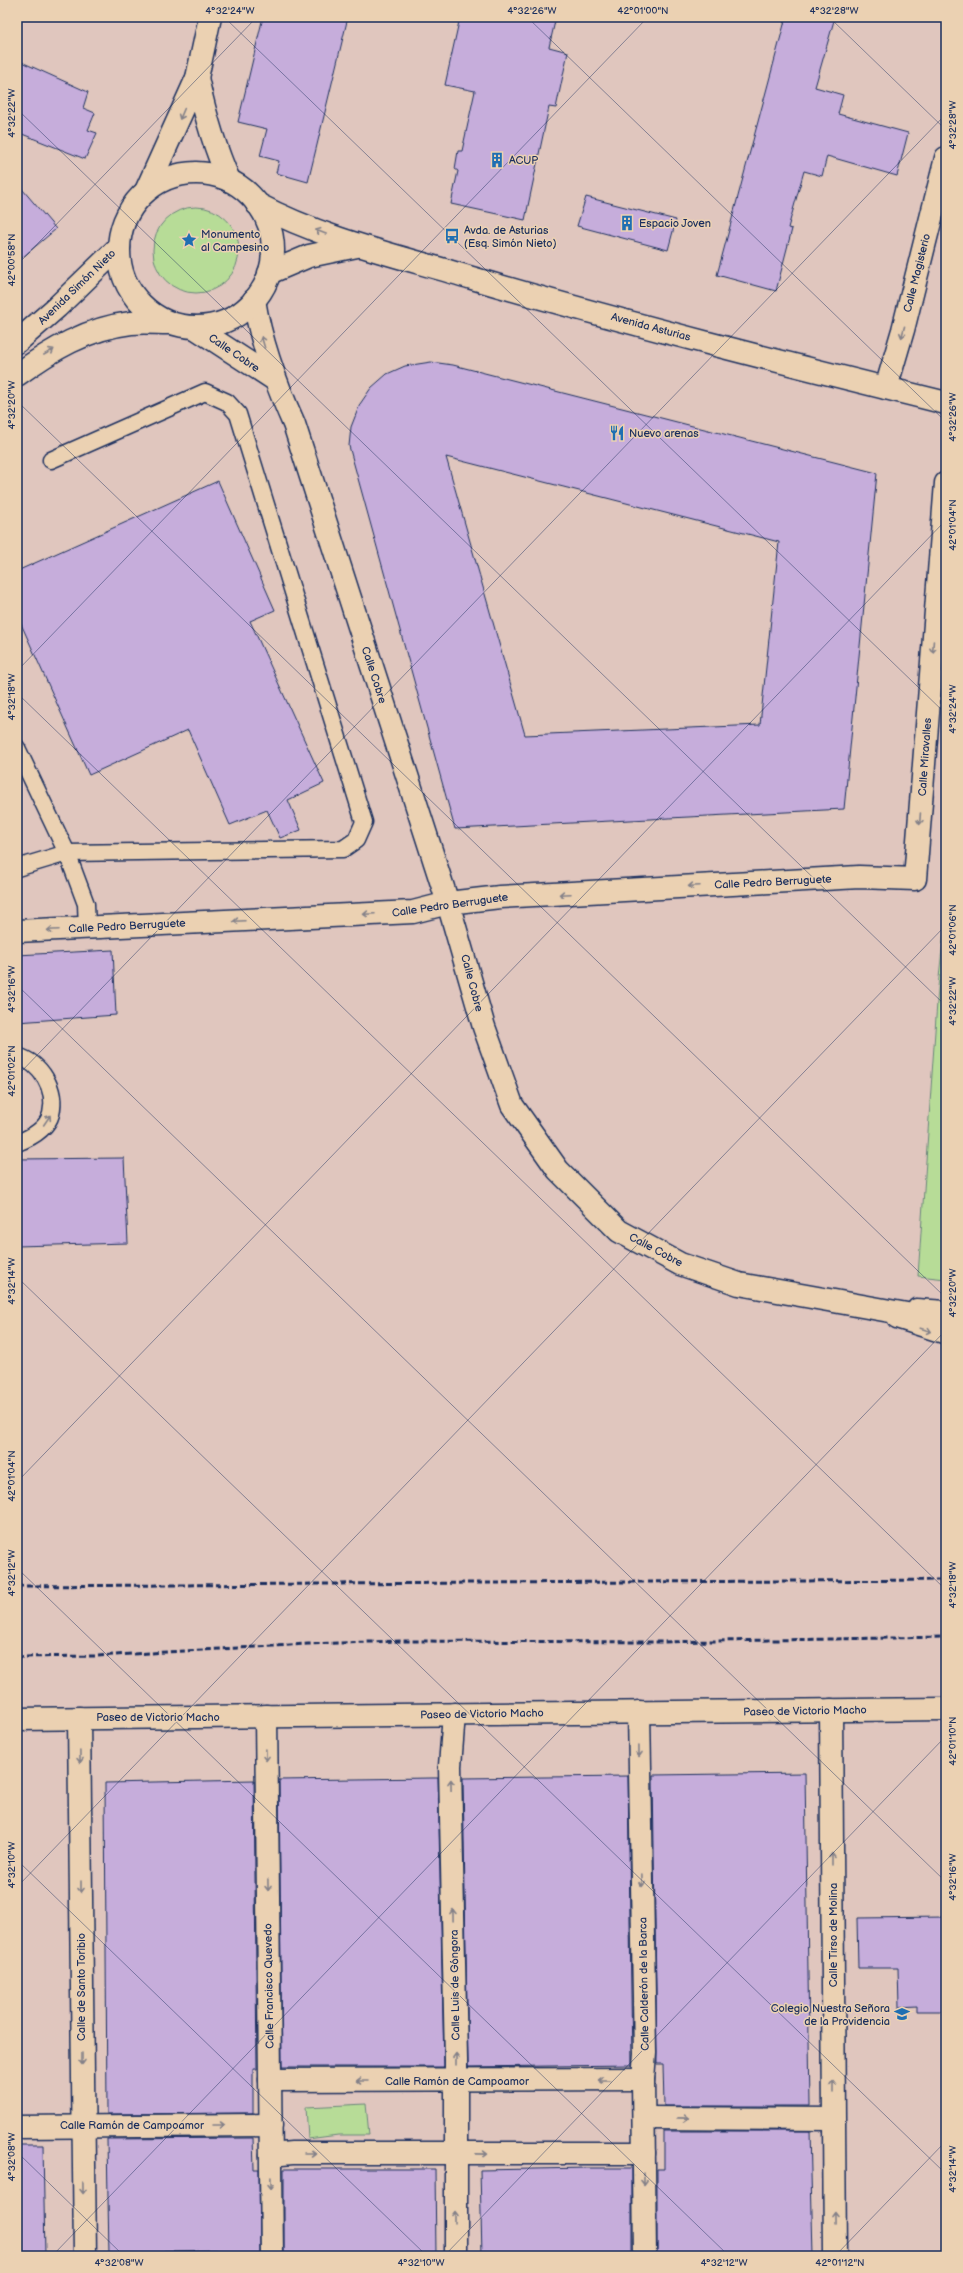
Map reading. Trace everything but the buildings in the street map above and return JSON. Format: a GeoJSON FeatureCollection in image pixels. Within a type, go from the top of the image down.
{"type":"FeatureCollection","features":[{"type":"Feature","properties":{"kind":"street"},"geometry":{"type":"LineString","coordinates":[[146,191],[197,78],[210,17]]}},
{"type":"Feature","properties":{"kind":"street"},"geometry":{"type":"LineString","coordinates":[[197,78],[208,126],[216,150],[229,180]]}},
{"type":"Feature","properties":{"kind":"street","name":"Calle Magisterio"},"geometry":{"type":"LineString","coordinates":[[886,388],[903,330],[944,172]]}},
{"type":"Feature","properties":{"kind":"street"},"geometry":{"type":"LineString","coordinates":[[17,375],[47,352],[96,330],[131,323],[171,323],[194,327],[216,324],[237,315],[254,300],[263,287],[269,273],[272,255],[272,237],[266,219],[257,204],[245,190],[229,180],[208,174],[185,173],[164,179],[146,191],[132,207],[122,226],[118,247],[121,272],[132,294],[149,312],[171,323]]}},
{"type":"Feature","properties":{"kind":"street","name":"Avenida Asturias"},"geometry":{"type":"LineString","coordinates":[[257,204],[284,218],[358,246],[512,290],[946,403]]}},
{"type":"Feature","properties":{"kind":"street"},"geometry":{"type":"LineString","coordinates":[[269,273],[309,256],[358,246]]}},
{"type":"Feature","properties":{"kind":"street","name":"Avenida Simón Nieto"},"geometry":{"type":"LineString","coordinates":[[17,342],[57,307],[118,247]]}},
{"type":"Feature","properties":{"kind":"street","name":"Calle Cobre"},"geometry":{"type":"LineString","coordinates":[[254,300],[258,325],[274,379],[294,424],[448,903],[484,1027],[512,1105],[558,1170],[619,1230],[680,1264],[739,1284],[849,1305],[946,1321]]}},
{"type":"Feature","properties":{"kind":"street","name":"Calle Cobre"},"geometry":{"type":"LineString","coordinates":[[194,327],[274,379]]}},
{"type":"Feature","properties":{"kind":"street","name":"Calle Miravalles"},"geometry":{"type":"LineString","coordinates":[[859,877],[915,879],[946,482]]}},
{"type":"Feature","properties":{"kind":"street","name":"Calle Pedro Berruguete"},"geometry":{"type":"LineString","coordinates":[[17,932],[413,912],[448,903],[500,897],[859,877]]}},
{"type":"Feature","properties":{"kind":"street","name":"Paseo de Victorio Macho"},"geometry":{"type":"LineString","coordinates":[[17,1719],[946,1709]]}},
{"type":"Feature","properties":{"kind":"street","name":"Calle Tirso de Molina"},"geometry":{"type":"LineString","coordinates":[[831,1710],[833,2119],[836,2256]]}},
{"type":"Feature","properties":{"kind":"street","name":"Calle Calderón de la Barca"},"geometry":{"type":"LineString","coordinates":[[639,1712],[645,2053],[643,2079],[645,2256]]}},
{"type":"Feature","properties":{"kind":"street","name":"Calle Luis de Góngora"},"geometry":{"type":"LineString","coordinates":[[454,1714],[450,1766],[456,2152],[456,2256]]}},
{"type":"Feature","properties":{"kind":"street","name":"Calle Francisco Quevedo"},"geometry":{"type":"LineString","coordinates":[[266,1716],[272,2256]]}},
{"type":"Feature","properties":{"kind":"street","name":"Calle de Santo Toribio"},"geometry":{"type":"LineString","coordinates":[[79,1718],[82,2126],[85,2256]]}},
{"type":"Feature","properties":{"kind":"street","name":"Calle Ramón de Campoamor"},"geometry":{"type":"LineString","coordinates":[[270,2080],[455,2081],[643,2079]]}},
{"type":"Feature","properties":{"kind":"street"},"geometry":{"type":"LineString","coordinates":[[644,2118],[833,2119]]}},
{"type":"Feature","properties":{"kind":"street","name":"Calle Ramón de Campoamor"},"geometry":{"type":"LineString","coordinates":[[17,2126],[271,2125]]}},
{"type":"Feature","properties":{"kind":"street"},"geometry":{"type":"LineString","coordinates":[[271,2155],[292,2153],[456,2152],[644,2153]]}},
{"type":"Feature","properties":{"kind":"lane"},"geometry":{"type":"LineString","coordinates":[[17,868],[67,853],[343,849],[356,840],[364,822],[238,414],[227,402],[205,392],[52,460]]}},
{"type":"Feature","properties":{"kind":"lane"},"geometry":{"type":"LineString","coordinates":[[17,748],[67,853],[86,904],[87,928]]}},
{"type":"Feature","properties":{"kind":"lane"},"geometry":{"type":"LineString","coordinates":[[17,1056],[28,1059],[43,1073],[51,1096],[51,1115],[38,1133],[17,1143]]}},
{"type":"Feature","properties":{"kind":"lane"},"geometry":{"type":"LineString","coordinates":[[849,1305],[946,1308]]}},
{"type":"Feature","properties":{"kind":"lane"},"geometry":{"type":"LineString","coordinates":[[849,1305],[946,1336]]}},
{"type":"Feature","properties":{"kind":"green space"},"geometry":{"type":"Polygon","coordinates":[[[188,207],[204,207],[213,210],[227,219],[236,233],[239,242],[239,258],[236,267],[227,281],[213,290],[204,293],[188,293],[172,286],[165,281],[160,274],[153,258],[153,242],[160,226],[165,219],[172,214],[188,207]]]}},
{"type":"Feature","properties":{"kind":"green space"},"geometry":{"type":"Polygon","coordinates":[[[946,909],[946,1279],[918,1276],[938,988],[946,909]]]}},
{"type":"Feature","properties":{"kind":"green space"},"geometry":{"type":"Polygon","coordinates":[[[366,2104],[369,2135],[338,2135],[308,2139],[306,2107],[366,2104]]]}},
{"type":"Feature","properties":{"kind":"railway"},"geometry":{"type":"LineString","coordinates":[[17,1586],[946,1580]]}},
{"type":"Feature","properties":{"kind":"railway"},"geometry":{"type":"LineString","coordinates":[[17,1657],[97,1656],[308,1644],[401,1641],[658,1642],[946,1637]]}},
{"type":"Feature","properties":{"kind":"place","name":"ACUP"},"geometry":{"type":"Point","coordinates":[497,160]}},
{"type":"Feature","properties":{"kind":"place","name":"Espacio Joven"},"geometry":{"type":"Point","coordinates":[627,223]}},
{"type":"Feature","properties":{"kind":"place","name":"Avda. de Asturias (Esq. Simón Nieto)"},"geometry":{"type":"Point","coordinates":[452,236]}},
{"type":"Feature","properties":{"kind":"place","name":"Monumento al Campesino"},"geometry":{"type":"Point","coordinates":[189,240]}},
{"type":"Feature","properties":{"kind":"place","name":"Nuevo arenas"},"geometry":{"type":"Point","coordinates":[617,433]}},
{"type":"Feature","properties":{"kind":"place","name":"Colegio Nuestra Señora de la Providencia"},"geometry":{"type":"Point","coordinates":[902,2014]}}]}
